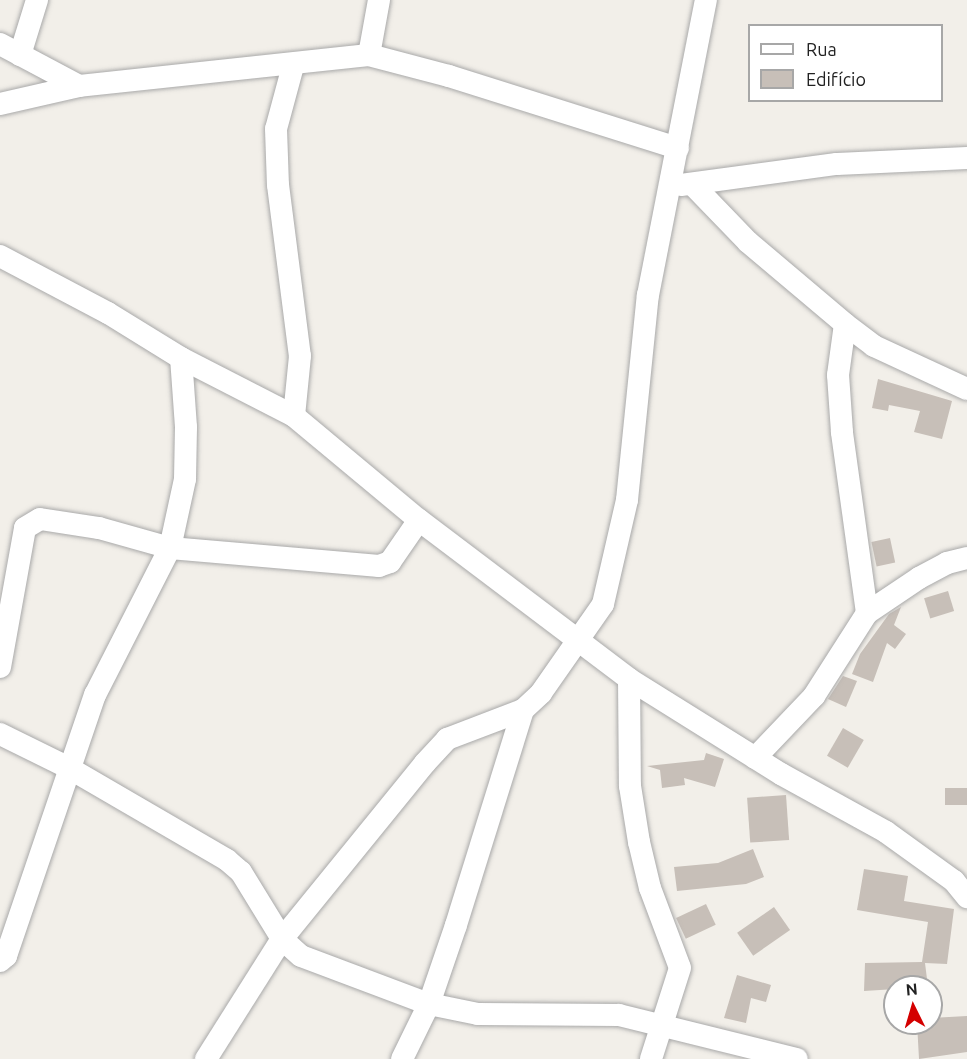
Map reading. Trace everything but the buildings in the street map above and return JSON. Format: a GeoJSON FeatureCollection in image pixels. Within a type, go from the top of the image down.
{"type":"FeatureCollection","features":[{"type":"Feature","properties":{"kind":"street"},"geometry":{"type":"LineString","coordinates":[[20,55],[37,0]]}},
{"type":"Feature","properties":{"kind":"street"},"geometry":{"type":"LineString","coordinates":[[369,55],[379,0]]}},
{"type":"Feature","properties":{"kind":"street"},"geometry":{"type":"LineString","coordinates":[[206,1059],[282,939],[447,739],[523,710],[541,693],[603,604],[620,533],[639,404],[648,295],[706,0]]}},
{"type":"Feature","properties":{"kind":"street"},"geometry":{"type":"LineString","coordinates":[[0,44],[79,86]]}},
{"type":"Feature","properties":{"kind":"street"},"geometry":{"type":"LineString","coordinates":[[0,104],[79,86],[293,66],[369,55],[449,76],[678,148]]}},
{"type":"Feature","properties":{"kind":"street"},"geometry":{"type":"LineString","coordinates":[[293,66],[276,129],[278,185],[300,356],[294,416]]}},
{"type":"Feature","properties":{"kind":"street"},"geometry":{"type":"LineString","coordinates":[[670,185],[693,185],[837,164],[967,158]]}},
{"type":"Feature","properties":{"kind":"street"},"geometry":{"type":"LineString","coordinates":[[693,185],[741,236],[874,346],[963,382]]}},
{"type":"Feature","properties":{"kind":"street"},"geometry":{"type":"LineString","coordinates":[[0,256],[108,313],[180,358],[294,416],[419,520],[629,679],[755,758],[886,832],[954,881],[967,897]]}},
{"type":"Feature","properties":{"kind":"street"},"geometry":{"type":"LineString","coordinates":[[845,324],[838,375],[842,432],[867,614]]}},
{"type":"Feature","properties":{"kind":"street"},"geometry":{"type":"LineString","coordinates":[[0,961],[6,956],[95,695],[170,548],[185,479],[186,427],[180,358]]}},
{"type":"Feature","properties":{"kind":"street"},"geometry":{"type":"LineString","coordinates":[[0,667],[25,528],[40,519],[99,528],[170,548],[385,566],[419,520]]}},
{"type":"Feature","properties":{"kind":"street"},"geometry":{"type":"LineString","coordinates":[[755,758],[814,696],[867,614],[920,578],[947,563],[967,558]]}},
{"type":"Feature","properties":{"kind":"street"},"geometry":{"type":"LineString","coordinates":[[629,679],[630,786],[639,842],[650,888],[680,968],[651,1059]]}},
{"type":"Feature","properties":{"kind":"street"},"geometry":{"type":"LineString","coordinates":[[402,1059],[429,1004],[523,710]]}},
{"type":"Feature","properties":{"kind":"street"},"geometry":{"type":"LineString","coordinates":[[0,734],[69,768],[227,860],[241,872],[282,939],[301,956],[429,1004],[478,1014],[576,1012],[663,1023],[721,1043],[789,1058]]}}]}
